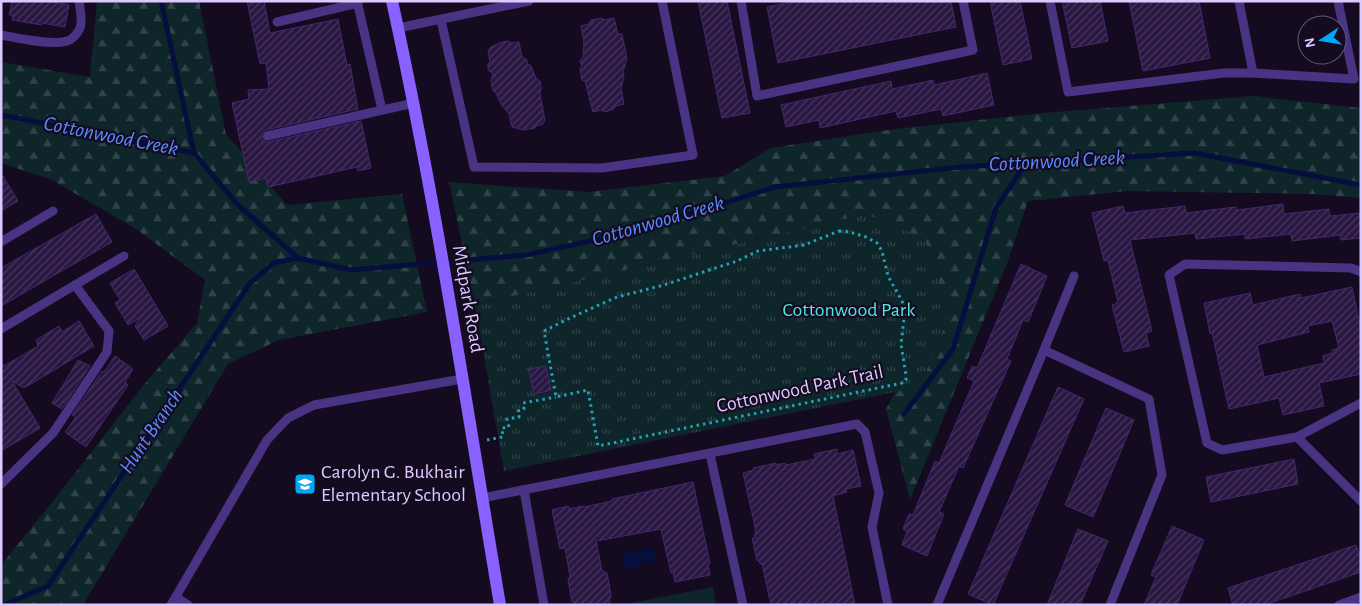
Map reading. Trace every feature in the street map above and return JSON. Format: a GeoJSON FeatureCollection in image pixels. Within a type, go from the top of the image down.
{"type":"FeatureCollection","features":[{"type":"Feature","properties":{"kind":"street","name":"Midpark Road"},"geometry":{"type":"LineString","coordinates":[[392,1],[430,189],[500,605]]}},
{"type":"Feature","properties":{"kind":"lane"},"geometry":{"type":"LineString","coordinates":[[1,35],[49,42],[67,41],[78,34],[82,22],[79,1]]}},
{"type":"Feature","properties":{"kind":"lane"},"geometry":{"type":"LineString","coordinates":[[398,28],[528,1]]}},
{"type":"Feature","properties":{"kind":"lane"},"geometry":{"type":"LineString","coordinates":[[441,20],[474,167],[602,168],[693,155],[662,1]]}},
{"type":"Feature","properties":{"kind":"lane"},"geometry":{"type":"LineString","coordinates":[[741,1],[757,96],[973,50],[963,1]]}},
{"type":"Feature","properties":{"kind":"lane"},"geometry":{"type":"LineString","coordinates":[[1050,1],[1068,92],[1224,73],[1354,79],[1338,1]]}},
{"type":"Feature","properties":{"kind":"lane"},"geometry":{"type":"LineString","coordinates":[[1239,1],[1253,73]]}},
{"type":"Feature","properties":{"kind":"lane"},"geometry":{"type":"LineString","coordinates":[[277,22],[358,2],[382,110]]}},
{"type":"Feature","properties":{"kind":"lane"},"geometry":{"type":"LineString","coordinates":[[267,136],[414,103]]}},
{"type":"Feature","properties":{"kind":"lane"},"geometry":{"type":"LineString","coordinates":[[1,242],[53,211]]}},
{"type":"Feature","properties":{"kind":"lane"},"geometry":{"type":"LineString","coordinates":[[1,329],[124,256]]}},
{"type":"Feature","properties":{"kind":"lane"},"geometry":{"type":"LineString","coordinates":[[1361,272],[1351,268],[1185,264],[1169,276],[1207,442],[1222,450],[1297,437],[1361,403]]}},
{"type":"Feature","properties":{"kind":"lane"},"geometry":{"type":"LineString","coordinates":[[936,605],[1074,276]]}},
{"type":"Feature","properties":{"kind":"lane"},"geometry":{"type":"LineString","coordinates":[[1,484],[53,433],[107,352],[109,331],[75,285]]}},
{"type":"Feature","properties":{"kind":"lane"},"geometry":{"type":"LineString","coordinates":[[1044,350],[1149,399],[1162,475],[1110,605]]}},
{"type":"Feature","properties":{"kind":"lane"},"geometry":{"type":"LineString","coordinates":[[188,605],[174,601],[267,440],[288,418],[314,405],[462,380]]}},
{"type":"Feature","properties":{"kind":"lane"},"geometry":{"type":"LineString","coordinates":[[482,498],[856,424],[865,432],[879,493],[872,527],[888,605]]}},
{"type":"Feature","properties":{"kind":"lane"},"geometry":{"type":"LineString","coordinates":[[1297,437],[1361,501]]}},
{"type":"Feature","properties":{"kind":"lane"},"geometry":{"type":"LineString","coordinates":[[710,454],[742,605]]}},
{"type":"Feature","properties":{"kind":"lane"},"geometry":{"type":"LineString","coordinates":[[524,490],[544,605]]}},
{"type":"Feature","properties":{"kind":"lane"},"geometry":{"type":"LineString","coordinates":[[1339,605],[1361,597]]}},
{"type":"Feature","properties":{"kind":"path","name":"Cottonwood Park Trail"},"geometry":{"type":"LineString","coordinates":[[839,231],[858,234],[877,243],[882,251],[888,276],[905,310],[902,344],[906,380],[902,383],[598,446],[588,390],[556,396],[544,331],[617,297],[664,286],[737,261],[758,251],[804,245],[839,231]]}},
{"type":"Feature","properties":{"kind":"path"},"geometry":{"type":"LineString","coordinates":[[487,440],[503,437],[502,428],[509,427],[507,420],[519,417],[518,411],[524,409],[523,403],[556,396]]}},
{"type":"Feature","properties":{"kind":"green space"},"geometry":{"type":"Polygon","coordinates":[[[97,1],[199,1],[226,134],[287,205],[402,194],[427,312],[279,340],[228,364],[83,605],[1,605],[1,565],[142,387],[197,323],[205,280],[136,229],[52,180],[1,163],[1,62],[90,77],[97,1]]]}},
{"type":"Feature","properties":{"kind":"green space"},"geometry":{"type":"Polygon","coordinates":[[[1253,96],[1361,108],[1361,198],[1314,194],[1128,191],[1028,201],[1008,261],[910,500],[886,409],[919,347],[866,214],[475,305],[449,182],[588,192],[725,176],[771,148],[895,129],[1044,113],[1253,96]]]}},
{"type":"Feature","properties":{"kind":"green space","name":"Cottonwood Park"},"geometry":{"type":"Polygon","coordinates":[[[866,214],[925,239],[950,313],[920,387],[504,471],[475,305],[866,214]]]}},
{"type":"Feature","properties":{"kind":"green space"},"geometry":{"type":"Polygon","coordinates":[[[713,587],[716,605],[631,605],[631,603],[713,587]]]}},
{"type":"Feature","properties":{"kind":"shaded area"},"geometry":{"type":"Polygon","coordinates":[[[652,547],[656,561],[639,564],[637,568],[626,571],[622,554],[652,547]]]}},
{"type":"Feature","properties":{"kind":"building"},"geometry":{"type":"Polygon","coordinates":[[[12,1],[49,1],[69,5],[65,27],[12,20],[13,15],[9,15],[12,1]]]}},
{"type":"Feature","properties":{"kind":"building"},"geometry":{"type":"Polygon","coordinates":[[[247,1],[264,1],[270,33],[338,19],[347,65],[350,64],[358,109],[266,130],[261,134],[262,140],[268,142],[361,121],[371,168],[358,171],[357,167],[268,187],[266,178],[249,182],[232,103],[249,99],[248,90],[269,89],[266,63],[260,64],[247,1]]]}},
{"type":"Feature","properties":{"kind":"building"},"geometry":{"type":"Polygon","coordinates":[[[698,1],[727,1],[750,113],[722,118],[698,1]]]}},
{"type":"Feature","properties":{"kind":"building"},"geometry":{"type":"Polygon","coordinates":[[[796,1],[951,1],[956,27],[778,63],[767,7],[796,1]]]}},
{"type":"Feature","properties":{"kind":"building"},"geometry":{"type":"Polygon","coordinates":[[[990,1],[1020,1],[1032,59],[1003,65],[990,1]]]}},
{"type":"Feature","properties":{"kind":"building"},"geometry":{"type":"Polygon","coordinates":[[[1062,1],[1100,1],[1108,41],[1072,48],[1062,1]]]}},
{"type":"Feature","properties":{"kind":"building"},"geometry":{"type":"Polygon","coordinates":[[[1129,1],[1199,1],[1210,58],[1143,71],[1129,1]]]}},
{"type":"Feature","properties":{"kind":"building"},"geometry":{"type":"Polygon","coordinates":[[[602,18],[605,20],[614,18],[618,34],[622,34],[627,59],[621,88],[624,104],[605,112],[601,110],[593,112],[580,68],[582,66],[580,61],[583,57],[584,43],[581,26],[589,24],[591,20],[602,18]]]}},
{"type":"Feature","properties":{"kind":"building"},"geometry":{"type":"Polygon","coordinates":[[[508,41],[511,43],[519,42],[522,57],[527,60],[536,78],[540,81],[540,94],[545,120],[543,124],[535,128],[524,130],[512,127],[509,114],[493,91],[491,81],[493,74],[488,70],[490,62],[488,51],[499,43],[508,41]]]}},
{"type":"Feature","properties":{"kind":"building"},"geometry":{"type":"Polygon","coordinates":[[[987,73],[994,105],[943,116],[941,109],[898,118],[896,111],[820,128],[819,120],[786,127],[781,105],[891,81],[892,89],[933,80],[934,85],[987,73]]]}},
{"type":"Feature","properties":{"kind":"building"},"geometry":{"type":"Polygon","coordinates":[[[1,173],[18,201],[1,211],[1,173]]]}},
{"type":"Feature","properties":{"kind":"building"},"geometry":{"type":"Polygon","coordinates":[[[1283,204],[1284,214],[1329,209],[1330,216],[1361,213],[1361,238],[1341,240],[1340,235],[1292,241],[1291,234],[1245,239],[1245,234],[1196,239],[1195,233],[1130,240],[1152,331],[1146,333],[1149,346],[1124,352],[1112,305],[1118,303],[1108,260],[1104,261],[1092,213],[1123,206],[1125,213],[1185,206],[1186,213],[1236,207],[1237,210],[1283,204]]]}},
{"type":"Feature","properties":{"kind":"building"},"geometry":{"type":"Polygon","coordinates":[[[96,214],[112,242],[1,306],[1,268],[96,214]]]}},
{"type":"Feature","properties":{"kind":"building"},"geometry":{"type":"Polygon","coordinates":[[[1021,264],[1047,276],[1028,322],[1023,320],[1007,359],[1011,361],[963,468],[959,466],[939,512],[944,514],[927,556],[902,545],[907,531],[903,529],[909,514],[913,515],[935,461],[939,463],[974,381],[967,378],[972,366],[977,368],[1021,264]]]}},
{"type":"Feature","properties":{"kind":"building"},"geometry":{"type":"Polygon","coordinates":[[[134,269],[168,326],[144,340],[135,326],[140,318],[128,325],[115,303],[120,300],[110,283],[134,269]]]}},
{"type":"Feature","properties":{"kind":"building"},"geometry":{"type":"Polygon","coordinates":[[[1352,287],[1361,330],[1361,374],[1319,383],[1324,406],[1283,415],[1279,398],[1229,409],[1204,303],[1250,293],[1253,305],[1300,294],[1301,298],[1352,287]],[[1332,321],[1308,326],[1309,332],[1257,345],[1264,377],[1324,363],[1323,356],[1339,348],[1332,321]]]}},
{"type":"Feature","properties":{"kind":"building"},"geometry":{"type":"Polygon","coordinates":[[[79,321],[94,346],[24,388],[12,381],[40,428],[1,451],[1,362],[4,366],[38,346],[36,340],[59,326],[62,332],[79,321]]]}},
{"type":"Feature","properties":{"kind":"building"},"geometry":{"type":"Polygon","coordinates":[[[115,356],[133,369],[125,382],[128,385],[86,447],[65,432],[76,417],[72,415],[102,371],[104,372],[115,356]]]}},
{"type":"Feature","properties":{"kind":"building"},"geometry":{"type":"Polygon","coordinates":[[[78,360],[90,366],[62,409],[52,403],[78,360]]]}},
{"type":"Feature","properties":{"kind":"building"},"geometry":{"type":"Polygon","coordinates":[[[546,366],[551,390],[534,394],[529,369],[546,366]]]}},
{"type":"Feature","properties":{"kind":"building"},"geometry":{"type":"Polygon","coordinates":[[[1058,387],[1084,399],[993,605],[968,594],[1058,387]]]}},
{"type":"Feature","properties":{"kind":"building"},"geometry":{"type":"Polygon","coordinates":[[[1106,408],[1134,420],[1093,517],[1065,505],[1106,408]]]}},
{"type":"Feature","properties":{"kind":"building"},"geometry":{"type":"Polygon","coordinates":[[[837,449],[837,454],[853,450],[861,486],[846,489],[847,492],[833,496],[855,605],[771,605],[762,564],[760,564],[759,560],[757,561],[752,538],[755,538],[754,535],[756,535],[743,473],[754,470],[753,468],[776,463],[776,465],[785,463],[786,465],[815,459],[814,454],[837,449]]]}},
{"type":"Feature","properties":{"kind":"building"},"geometry":{"type":"Polygon","coordinates":[[[1294,459],[1298,484],[1211,502],[1206,477],[1294,459]]]}},
{"type":"Feature","properties":{"kind":"building"},"geometry":{"type":"Polygon","coordinates":[[[693,482],[710,564],[708,564],[710,575],[675,582],[673,572],[671,573],[661,529],[596,541],[602,571],[607,573],[611,595],[611,598],[609,598],[610,605],[574,605],[568,580],[570,576],[565,548],[560,549],[552,510],[568,506],[569,509],[584,507],[612,501],[612,499],[693,482]]]}},
{"type":"Feature","properties":{"kind":"building"},"geometry":{"type":"Polygon","coordinates":[[[1172,526],[1204,540],[1177,605],[1144,605],[1156,577],[1151,575],[1172,526]]]}},
{"type":"Feature","properties":{"kind":"building"},"geometry":{"type":"Polygon","coordinates":[[[1078,529],[1108,541],[1080,605],[1047,605],[1078,529]]]}},
{"type":"Feature","properties":{"kind":"building"},"geometry":{"type":"Polygon","coordinates":[[[1356,545],[1361,560],[1361,572],[1264,605],[1233,605],[1228,588],[1356,545]]]}},
{"type":"Feature","properties":{"kind":"waterway"},"geometry":{"type":"LineString","coordinates":[[161,1],[194,153]]}},
{"type":"Feature","properties":{"kind":"waterway","name":"Cottonwood Creek"},"geometry":{"type":"LineString","coordinates":[[1,115],[194,153],[238,205],[298,258],[351,270],[526,255],[633,232],[775,187],[960,167],[1195,153],[1361,185]]}},
{"type":"Feature","properties":{"kind":"waterway"},"geometry":{"type":"LineString","coordinates":[[904,414],[953,349],[996,208],[1026,163]]}},
{"type":"Feature","properties":{"kind":"waterway","name":"Hunt Branch"},"geometry":{"type":"LineString","coordinates":[[4,605],[48,586],[250,283],[274,263],[298,258]]}},
{"type":"Feature","properties":{"kind":"place","name":"Carolyn G. Bukhair Elementary School"},"geometry":{"type":"Point","coordinates":[305,484]}}]}
